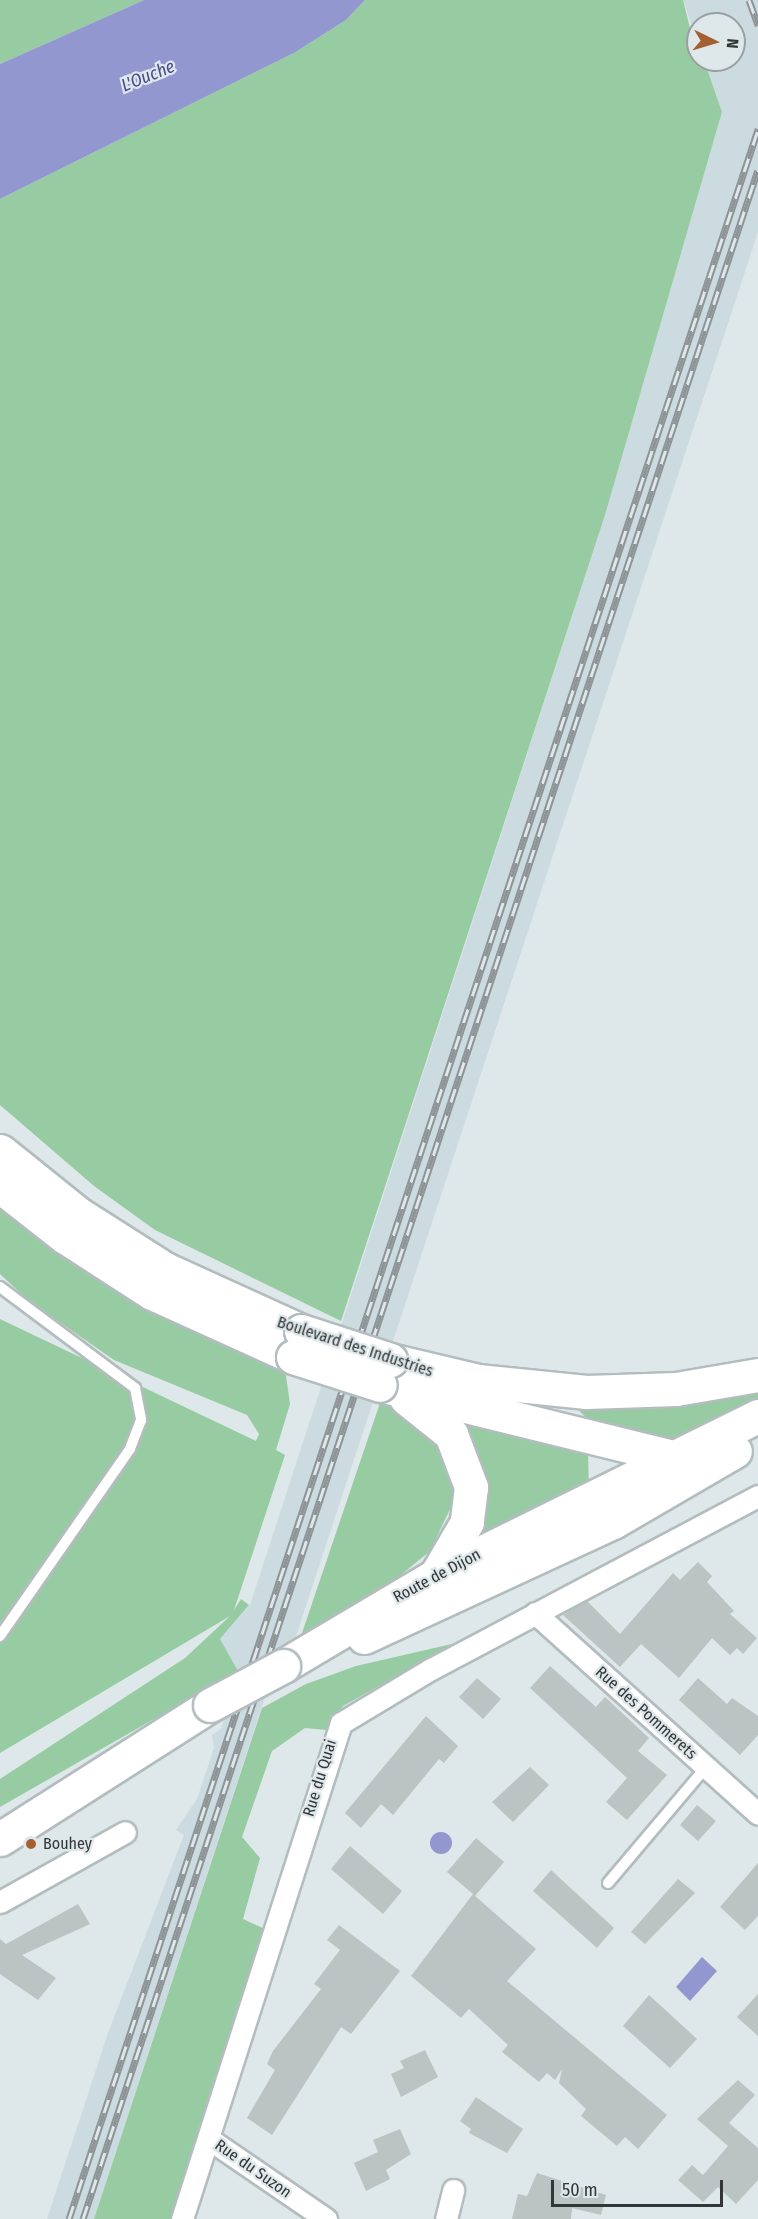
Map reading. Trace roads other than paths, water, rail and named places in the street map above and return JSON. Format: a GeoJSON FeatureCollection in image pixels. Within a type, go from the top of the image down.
{"type":"FeatureCollection","features":[{"type":"Feature","properties":{"kind":"main road","name":"Boulevard des Industries"},"geometry":{"type":"LineString","coordinates":[[0,1151],[80,1215],[156,1264],[297,1344]]}},
{"type":"Feature","properties":{"kind":"main road","name":"Boulevard des Industries"},"geometry":{"type":"LineString","coordinates":[[0,1186],[65,1237],[152,1293],[297,1344],[592,1438],[707,1464]]}},
{"type":"Feature","properties":{"kind":"main road","name":"Boulevard des Industries"},"geometry":{"type":"LineString","coordinates":[[385,1373],[524,1388],[633,1391],[758,1375]]}},
{"type":"Feature","properties":{"kind":"main road","name":"Boulevard des Industries"},"geometry":{"type":"LineString","coordinates":[[385,1373],[435,1416],[467,1466],[471,1487],[467,1522],[436,1575]]}},
{"type":"Feature","properties":{"kind":"main road"},"geometry":{"type":"LineString","coordinates":[[524,1388],[568,1414],[592,1438],[600,1454],[597,1495]]}},
{"type":"Feature","properties":{"kind":"main road","name":"Route de Dijon"},"geometry":{"type":"LineString","coordinates":[[0,1839],[210,1705],[283,1666],[436,1575],[758,1416]]}},
{"type":"Feature","properties":{"kind":"main road","name":"Route de Dijon"},"geometry":{"type":"LineString","coordinates":[[283,1666],[351,1643],[613,1522],[707,1464],[758,1440]]}},
{"type":"Feature","properties":{"kind":"main road","name":"Route de Dijon"},"geometry":{"type":"LineString","coordinates":[[559,1547],[597,1495]]}},
{"type":"Feature","properties":{"kind":"street","name":"Rue du Quai"},"geometry":{"type":"LineString","coordinates":[[182,2219],[209,2139],[334,1732],[348,1715],[534,1613],[758,1496]]}},
{"type":"Feature","properties":{"kind":"street","name":"Rue des Pommerets"},"geometry":{"type":"LineString","coordinates":[[534,1613],[758,1814]]}},
{"type":"Feature","properties":{"kind":"street"},"geometry":{"type":"LineString","coordinates":[[0,1902],[125,1832]]}},
{"type":"Feature","properties":{"kind":"street","name":"Rue du Suzon"},"geometry":{"type":"LineString","coordinates":[[209,2139],[326,2219]]}},
{"type":"Feature","properties":{"kind":"street"},"geometry":{"type":"LineString","coordinates":[[446,2219],[453,2190]]}},
{"type":"Feature","properties":{"kind":"lane"},"geometry":{"type":"LineString","coordinates":[[0,1287],[135,1388],[141,1420],[130,1449],[0,1636]]}},
{"type":"Feature","properties":{"kind":"lane"},"geometry":{"type":"LineString","coordinates":[[608,1883],[706,1767]]}},
{"type":"Feature","properties":{"kind":"water","name":"L'Ouche"},"geometry":{"type":"Polygon","coordinates":[[[144,0],[365,0],[346,20],[294,53],[0,199],[0,64],[144,0]]]}},
{"type":"Feature","properties":{"kind":"water"},"geometry":{"type":"Polygon","coordinates":[[[441,1832],[449,1835],[452,1843],[449,1851],[441,1854],[433,1851],[430,1843],[433,1835],[441,1832]]]}},
{"type":"Feature","properties":{"kind":"water"},"geometry":{"type":"Polygon","coordinates":[[[702,1957],[717,1971],[690,2001],[676,1987],[702,1957]]]}},
{"type":"Feature","properties":{"kind":"railway"},"geometry":{"type":"LineString","coordinates":[[749,0],[758,25]]}},
{"type":"Feature","properties":{"kind":"railway"},"geometry":{"type":"LineString","coordinates":[[69,2219],[758,129]]}},
{"type":"Feature","properties":{"kind":"railway"},"geometry":{"type":"LineString","coordinates":[[83,2219],[758,170]]}},
{"type":"Feature","properties":{"kind":"place","name":"Bouhey"},"geometry":{"type":"Point","coordinates":[31,1844]}}]}
